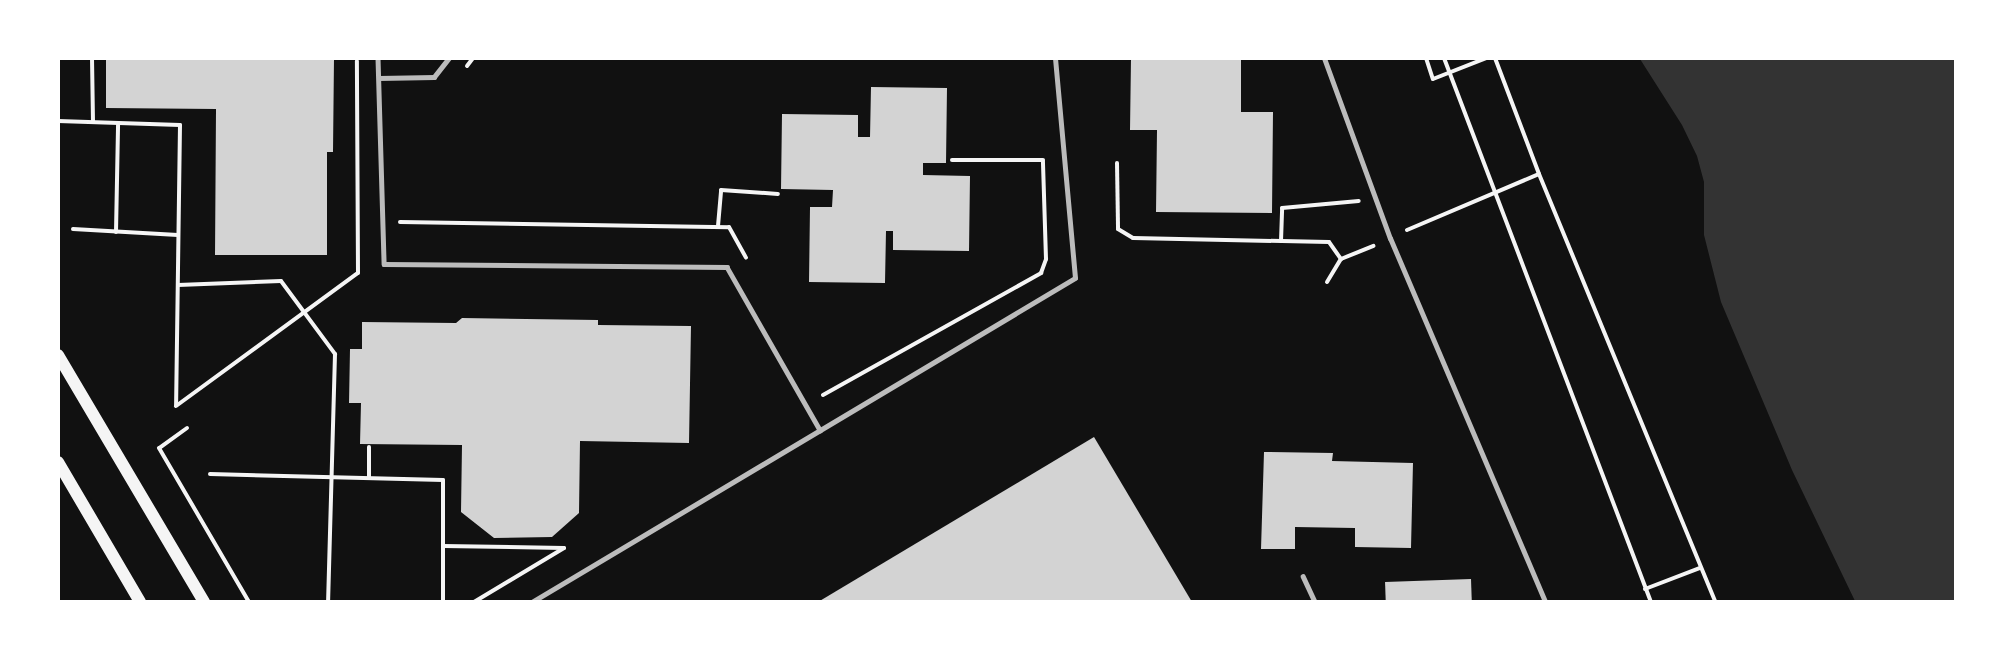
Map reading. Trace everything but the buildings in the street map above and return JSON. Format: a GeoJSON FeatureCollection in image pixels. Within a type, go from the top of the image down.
{"type":"FeatureCollection","features":[{"type":"Feature","properties":{"kind":"main road"},"geometry":{"type":"LineString","coordinates":[[58,355],[204,602]]}},
{"type":"Feature","properties":{"kind":"main road"},"geometry":{"type":"LineString","coordinates":[[58,462],[140,602]]}},
{"type":"Feature","properties":{"kind":"street"},"geometry":{"type":"LineString","coordinates":[[1324,58],[1390,238],[1545,602]]}},
{"type":"Feature","properties":{"kind":"lane"},"geometry":{"type":"LineString","coordinates":[[378,58],[384,264],[727,267],[820,430]]}},
{"type":"Feature","properties":{"kind":"lane"},"geometry":{"type":"LineString","coordinates":[[379,78],[434,77],[449,58]]}},
{"type":"Feature","properties":{"kind":"lane"},"geometry":{"type":"LineString","coordinates":[[532,602],[1075,278],[1055,58]]}},
{"type":"Feature","properties":{"kind":"lane"},"geometry":{"type":"LineString","coordinates":[[1303,576],[1315,602]]}},
{"type":"Feature","properties":{"kind":"path"},"geometry":{"type":"LineString","coordinates":[[92,58],[93,122]]}},
{"type":"Feature","properties":{"kind":"path"},"geometry":{"type":"LineString","coordinates":[[58,121],[180,124],[176,406],[358,273],[357,58]]}},
{"type":"Feature","properties":{"kind":"path"},"geometry":{"type":"LineString","coordinates":[[1426,58],[1433,79],[1486,58]]}},
{"type":"Feature","properties":{"kind":"path"},"geometry":{"type":"LineString","coordinates":[[1444,58],[1448,74],[1651,602]]}},
{"type":"Feature","properties":{"kind":"path"},"geometry":{"type":"LineString","coordinates":[[1495,58],[1539,174],[1715,602]]}},
{"type":"Feature","properties":{"kind":"path"},"geometry":{"type":"LineString","coordinates":[[116,232],[118,123]]}},
{"type":"Feature","properties":{"kind":"path"},"geometry":{"type":"LineString","coordinates":[[819,387],[824,397],[1041,273],[1046,259],[1043,149]]}},
{"type":"Feature","properties":{"kind":"path"},"geometry":{"type":"LineString","coordinates":[[952,160],[1043,160]]}},
{"type":"Feature","properties":{"kind":"path"},"geometry":{"type":"LineString","coordinates":[[1117,163],[1118,230],[1133,238],[1329,242],[1341,259]]}},
{"type":"Feature","properties":{"kind":"path"},"geometry":{"type":"LineString","coordinates":[[1327,282],[1341,259],[1494,191],[1539,174]]}},
{"type":"Feature","properties":{"kind":"path"},"geometry":{"type":"LineString","coordinates":[[718,226],[721,190],[778,194]]}},
{"type":"Feature","properties":{"kind":"path"},"geometry":{"type":"LineString","coordinates":[[1281,241],[1282,208],[1376,200]]}},
{"type":"Feature","properties":{"kind":"path"},"geometry":{"type":"LineString","coordinates":[[358,222],[729,227],[751,267]]}},
{"type":"Feature","properties":{"kind":"path"},"geometry":{"type":"LineString","coordinates":[[73,230],[178,235]]}},
{"type":"Feature","properties":{"kind":"path"},"geometry":{"type":"LineString","coordinates":[[178,285],[281,281],[335,354],[328,602]]}},
{"type":"Feature","properties":{"kind":"path"},"geometry":{"type":"LineString","coordinates":[[187,428],[159,448],[249,602]]}},
{"type":"Feature","properties":{"kind":"path"},"geometry":{"type":"LineString","coordinates":[[369,447],[369,478]]}},
{"type":"Feature","properties":{"kind":"path"},"geometry":{"type":"LineString","coordinates":[[210,474],[443,480],[443,602]]}},
{"type":"Feature","properties":{"kind":"path"},"geometry":{"type":"LineString","coordinates":[[443,546],[564,548],[474,602]]}},
{"type":"Feature","properties":{"kind":"path"},"geometry":{"type":"LineString","coordinates":[[1645,589],[1700,568]]}},
{"type":"Feature","properties":{"kind":"shaded area"},"geometry":{"type":"Polygon","coordinates":[[[1640,59],[1955,59],[1955,601],[1855,601],[1792,470],[1721,302],[1704,235],[1704,182],[1697,156],[1682,125],[1640,59]]]}}]}
